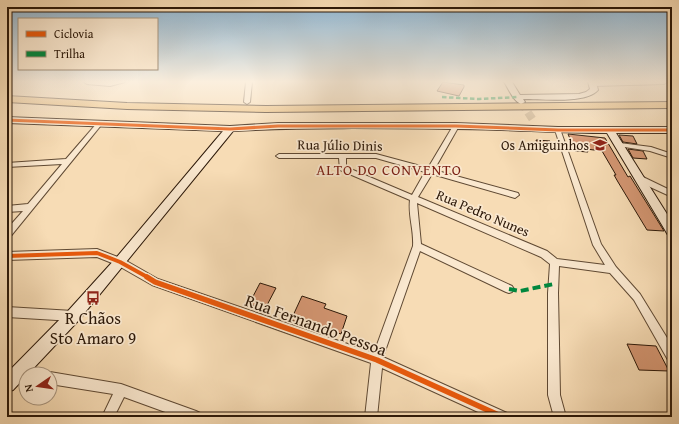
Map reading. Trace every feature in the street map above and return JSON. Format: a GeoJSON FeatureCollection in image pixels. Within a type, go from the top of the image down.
{"type":"FeatureCollection","features":[{"type":"Feature","properties":{"kind":"highway"},"geometry":{"type":"LineString","coordinates":[[55,102],[127,106],[266,109],[672,105]]}},
{"type":"Feature","properties":{"kind":"highway"},"geometry":{"type":"LineString","coordinates":[[7,108],[120,115],[263,118],[672,113]]}},
{"type":"Feature","properties":{"kind":"street"},"geometry":{"type":"LineString","coordinates":[[7,120],[230,129],[278,126],[456,126],[558,130],[671,131]]}},
{"type":"Feature","properties":{"kind":"street"},"geometry":{"type":"LineString","coordinates":[[533,120],[541,129]]}},
{"type":"Feature","properties":{"kind":"street"},"geometry":{"type":"LineString","coordinates":[[7,235],[100,123]]}},
{"type":"Feature","properties":{"kind":"street"},"geometry":{"type":"LineString","coordinates":[[371,417],[377,360],[417,246],[418,235],[412,210],[414,198],[456,126]]}},
{"type":"Feature","properties":{"kind":"street"},"geometry":{"type":"LineString","coordinates":[[29,366],[120,262],[230,129]]}},
{"type":"Feature","properties":{"kind":"street"},"geometry":{"type":"LineString","coordinates":[[558,130],[597,245],[613,270],[637,297],[672,356]]}},
{"type":"Feature","properties":{"kind":"street"},"geometry":{"type":"LineString","coordinates":[[610,130],[672,232]]}},
{"type":"Feature","properties":{"kind":"street"},"geometry":{"type":"LineString","coordinates":[[620,145],[651,148],[672,156]]}},
{"type":"Feature","properties":{"kind":"street","name":"Rua Júlio Dinis"},"geometry":{"type":"LineString","coordinates":[[279,156],[376,156],[515,195]]}},
{"type":"Feature","properties":{"kind":"street","name":"Rua Pedro Nunes"},"geometry":{"type":"LineString","coordinates":[[342,157],[343,168],[544,254],[555,262]]}},
{"type":"Feature","properties":{"kind":"street"},"geometry":{"type":"LineString","coordinates":[[7,165],[68,161]]}},
{"type":"Feature","properties":{"kind":"street"},"geometry":{"type":"LineString","coordinates":[[640,179],[672,194]]}},
{"type":"Feature","properties":{"kind":"street"},"geometry":{"type":"LineString","coordinates":[[7,209],[30,207]]}},
{"type":"Feature","properties":{"kind":"street"},"geometry":{"type":"LineString","coordinates":[[417,246],[509,289]]}},
{"type":"Feature","properties":{"kind":"street","name":"Rua Fernando Pessoa"},"geometry":{"type":"LineString","coordinates":[[7,256],[97,253],[120,262],[156,282],[377,360],[503,417]]}},
{"type":"Feature","properties":{"kind":"street"},"geometry":{"type":"LineString","coordinates":[[560,417],[554,395],[553,292],[555,262],[613,270]]}},
{"type":"Feature","properties":{"kind":"street"},"geometry":{"type":"LineString","coordinates":[[7,312],[73,316]]}},
{"type":"Feature","properties":{"kind":"street"},"geometry":{"type":"LineString","coordinates":[[7,384],[18,377]]}},
{"type":"Feature","properties":{"kind":"street"},"geometry":{"type":"LineString","coordinates":[[58,379],[121,390],[196,417]]}},
{"type":"Feature","properties":{"kind":"street"},"geometry":{"type":"LineString","coordinates":[[108,417],[121,390]]}},
{"type":"Feature","properties":{"kind":"building"},"geometry":{"type":"Polygon","coordinates":[[[568,134],[605,138],[628,177],[630,176],[664,231],[647,230],[614,175],[616,175],[602,151],[586,149],[588,152],[575,151],[568,134]]]}},
{"type":"Feature","properties":{"kind":"building"},"geometry":{"type":"Polygon","coordinates":[[[619,135],[633,136],[637,144],[623,142],[619,135]]]}},
{"type":"Feature","properties":{"kind":"building"},"geometry":{"type":"Polygon","coordinates":[[[536,140],[550,141],[554,150],[539,148],[536,140]]]}},
{"type":"Feature","properties":{"kind":"building"},"geometry":{"type":"Polygon","coordinates":[[[628,149],[643,151],[647,159],[633,158],[628,149]]]}},
{"type":"Feature","properties":{"kind":"building"},"geometry":{"type":"Polygon","coordinates":[[[260,283],[276,288],[265,309],[249,304],[260,283]]]}},
{"type":"Feature","properties":{"kind":"building"},"geometry":{"type":"Polygon","coordinates":[[[302,296],[326,304],[324,308],[347,316],[341,334],[316,326],[315,329],[291,320],[302,296]]]}},
{"type":"Feature","properties":{"kind":"building"},"geometry":{"type":"Polygon","coordinates":[[[627,344],[656,346],[669,371],[639,370],[627,344]]]}},
{"type":"Feature","properties":{"kind":"tunnel"},"geometry":{"type":"LineString","coordinates":[[521,102],[533,120]]}},
{"type":"Feature","properties":{"kind":"marked path"},"geometry":{"type":"LineString","coordinates":[[509,289],[520,291],[554,284]]}},
{"type":"Feature","properties":{"kind":"cycle path"},"geometry":{"type":"LineString","coordinates":[[7,120],[230,129],[278,126],[456,126],[558,130],[672,130]]}},
{"type":"Feature","properties":{"kind":"cycle path"},"geometry":{"type":"LineString","coordinates":[[7,256],[97,253],[120,262],[155,282],[377,360],[503,417]]}},
{"type":"Feature","properties":{"kind":"place","name":"Os Amiguinhos"},"geometry":{"type":"Point","coordinates":[600,145]}},
{"type":"Feature","properties":{"kind":"place","name":"R Chãos Sto Amaro 9"},"geometry":{"type":"Point","coordinates":[93,298]}},
{"type":"Feature","properties":{"kind":"district","name":"ALTO DO CONVENTO"},"geometry":{"type":"Point","coordinates":[389,170]}}]}
